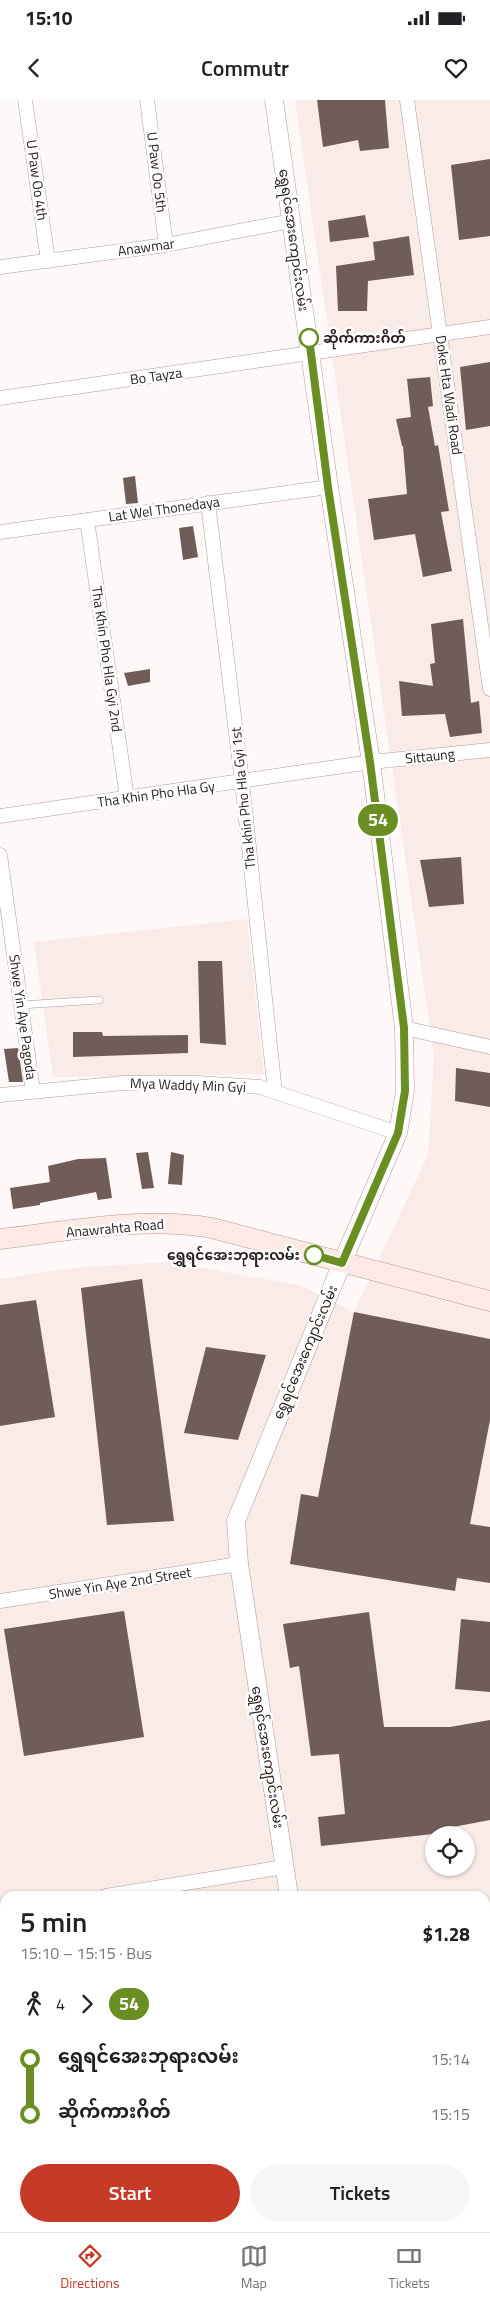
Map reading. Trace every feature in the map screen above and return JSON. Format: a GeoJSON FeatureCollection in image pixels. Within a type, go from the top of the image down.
{"type":"FeatureCollection","features":[{"type":"Feature","properties":{"kind":"main road","name":"Anawrahta Road"},"geometry":{"type":"LineString","coordinates":[[0,1240],[148,1222],[184,1223],[212,1228],[490,1301]]}},
{"type":"Feature","properties":{"kind":"street","name":"U Paw Oo 4th"},"geometry":{"type":"LineString","coordinates":[[25,100],[48,261]]}},
{"type":"Feature","properties":{"kind":"street","name":"U Paw Oo 5th"},"geometry":{"type":"LineString","coordinates":[[147,100],[166,245]]}},
{"type":"Feature","properties":{"kind":"street","name":"ရွှေရင်အေးကျောင်းလမ်း"},"geometry":{"type":"LineString","coordinates":[[274,100],[312,354],[328,487],[370,762],[404,1028],[405,1091],[398,1133],[236,1520],[239,1564],[288,1891]]}},
{"type":"Feature","properties":{"kind":"street","name":"Doke Hta Wadi Road"},"geometry":{"type":"LineString","coordinates":[[407,100],[490,689]]}},
{"type":"Feature","properties":{"kind":"street","name":"Anawmar"},"geometry":{"type":"LineString","coordinates":[[0,267],[166,245],[291,221]]}},
{"type":"Feature","properties":{"kind":"street","name":"Bo Tayza"},"geometry":{"type":"LineString","coordinates":[[0,398],[490,327]]}},
{"type":"Feature","properties":{"kind":"street","name":"Lat Wel Thonedaya"},"geometry":{"type":"LineString","coordinates":[[0,532],[328,487]]}},
{"type":"Feature","properties":{"kind":"street","name":"Tha khin Pho Hla Gyi 1st"},"geometry":{"type":"LineString","coordinates":[[208,503],[242,782],[275,1092]]}},
{"type":"Feature","properties":{"kind":"street","name":"Tha Khin Pho Hla Gyi 2nd"},"geometry":{"type":"LineString","coordinates":[[87,520],[126,798]]}},
{"type":"Feature","properties":{"kind":"street","name":"Sittaung"},"geometry":{"type":"LineString","coordinates":[[370,762],[490,750]]}},
{"type":"Feature","properties":{"kind":"street","name":"Tha Khin Pho Hla Gy"},"geometry":{"type":"LineString","coordinates":[[0,816],[370,762]]}},
{"type":"Feature","properties":{"kind":"street","name":"Shwe Yin Aye Pagoda"},"geometry":{"type":"LineString","coordinates":[[0,854],[33,1090]]}},
{"type":"Feature","properties":{"kind":"street"},"geometry":{"type":"LineString","coordinates":[[404,1028],[490,1047]]}},
{"type":"Feature","properties":{"kind":"street","name":"Mya Waddy Min Gyi"},"geometry":{"type":"LineString","coordinates":[[0,1095],[33,1090],[123,1083],[197,1083],[260,1087],[398,1133]]}},
{"type":"Feature","properties":{"kind":"street","name":"Shwe Yin Aye 2nd Street"},"geometry":{"type":"LineString","coordinates":[[0,1601],[239,1564]]}},
{"type":"Feature","properties":{"kind":"street"},"geometry":{"type":"LineString","coordinates":[[137,1891],[284,1867]]}},
{"type":"Feature","properties":{"kind":"lane"},"geometry":{"type":"LineString","coordinates":[[21,1005],[99,1000]]}},
{"type":"Feature","properties":{"kind":"shaded area"},"geometry":{"type":"Polygon","coordinates":[[[295,100],[490,100],[490,1891],[0,1891],[0,1279],[72,1268],[167,1262],[300,1285],[354,1312],[428,1155],[434,1056],[295,100]]]}},
{"type":"Feature","properties":{"kind":"shaded area"},"geometry":{"type":"Polygon","coordinates":[[[247,919],[264,1074],[53,1077],[34,942],[247,919]]]}},
{"type":"Feature","properties":{"kind":"building"},"geometry":{"type":"Polygon","coordinates":[[[317,100],[385,100],[389,148],[360,151],[358,140],[323,147],[317,100]]]}},
{"type":"Feature","properties":{"kind":"building"},"geometry":{"type":"Polygon","coordinates":[[[490,159],[490,236],[459,240],[451,165],[490,159]]]}},
{"type":"Feature","properties":{"kind":"building"},"geometry":{"type":"Polygon","coordinates":[[[365,215],[369,237],[330,242],[328,221],[365,215]]]}},
{"type":"Feature","properties":{"kind":"building"},"geometry":{"type":"Polygon","coordinates":[[[409,236],[414,275],[368,281],[367,311],[338,311],[336,266],[375,260],[373,242],[409,236]]]}},
{"type":"Feature","properties":{"kind":"building"},"geometry":{"type":"Polygon","coordinates":[[[490,362],[490,426],[466,430],[460,367],[490,362]]]}},
{"type":"Feature","properties":{"kind":"building"},"geometry":{"type":"Polygon","coordinates":[[[430,377],[433,406],[428,407],[435,446],[438,445],[449,511],[441,512],[452,571],[423,577],[415,534],[374,540],[368,499],[407,494],[403,446],[396,419],[411,417],[407,379],[430,377]]]}},
{"type":"Feature","properties":{"kind":"building"},"geometry":{"type":"Polygon","coordinates":[[[135,476],[138,503],[126,504],[123,478],[135,476]]]}},
{"type":"Feature","properties":{"kind":"building"},"geometry":{"type":"Polygon","coordinates":[[[193,526],[198,557],[183,560],[179,528],[193,526]]]}},
{"type":"Feature","properties":{"kind":"building"},"geometry":{"type":"Polygon","coordinates":[[[463,619],[471,703],[479,701],[482,733],[450,737],[445,714],[402,716],[399,681],[433,686],[430,664],[435,663],[431,624],[463,619]]]}},
{"type":"Feature","properties":{"kind":"building"},"geometry":{"type":"Polygon","coordinates":[[[150,669],[150,682],[128,686],[124,673],[150,669]]]}},
{"type":"Feature","properties":{"kind":"building"},"geometry":{"type":"Polygon","coordinates":[[[461,857],[464,904],[429,907],[420,860],[461,857]]]}},
{"type":"Feature","properties":{"kind":"building"},"geometry":{"type":"Polygon","coordinates":[[[198,961],[222,961],[226,1045],[200,1043],[198,961]]]}},
{"type":"Feature","properties":{"kind":"building"},"geometry":{"type":"Polygon","coordinates":[[[73,1032],[102,1032],[103,1036],[188,1035],[188,1053],[73,1057],[73,1032]]]}},
{"type":"Feature","properties":{"kind":"building"},"geometry":{"type":"Polygon","coordinates":[[[18,1048],[23,1082],[9,1082],[4,1049],[18,1048]]]}},
{"type":"Feature","properties":{"kind":"building"},"geometry":{"type":"Polygon","coordinates":[[[456,1068],[490,1073],[490,1107],[455,1101],[456,1068]]]}},
{"type":"Feature","properties":{"kind":"building"},"geometry":{"type":"Polygon","coordinates":[[[148,1152],[154,1188],[142,1189],[136,1153],[148,1152]]]}},
{"type":"Feature","properties":{"kind":"building"},"geometry":{"type":"Polygon","coordinates":[[[171,1152],[184,1155],[182,1185],[168,1184],[171,1152]]]}},
{"type":"Feature","properties":{"kind":"building"},"geometry":{"type":"Polygon","coordinates":[[[106,1158],[112,1198],[98,1200],[96,1192],[13,1209],[10,1188],[50,1182],[48,1166],[78,1159],[106,1158]]]}},
{"type":"Feature","properties":{"kind":"building"},"geometry":{"type":"Polygon","coordinates":[[[142,1279],[174,1521],[107,1525],[81,1288],[142,1279]]]}},
{"type":"Feature","properties":{"kind":"building"},"geometry":{"type":"Polygon","coordinates":[[[36,1300],[55,1417],[0,1426],[0,1305],[36,1300]]]}},
{"type":"Feature","properties":{"kind":"building"},"geometry":{"type":"Polygon","coordinates":[[[354,1312],[490,1339],[490,1420],[470,1524],[490,1527],[490,1583],[457,1578],[455,1591],[290,1564],[301,1494],[318,1497],[354,1312]]]}},
{"type":"Feature","properties":{"kind":"building"},"geometry":{"type":"Polygon","coordinates":[[[206,1347],[266,1355],[238,1440],[184,1433],[206,1347]]]}},
{"type":"Feature","properties":{"kind":"building"},"geometry":{"type":"Polygon","coordinates":[[[124,1611],[144,1737],[24,1756],[4,1629],[124,1611]]]}},
{"type":"Feature","properties":{"kind":"building"},"geometry":{"type":"Polygon","coordinates":[[[369,1612],[384,1727],[450,1727],[490,1720],[490,1820],[458,1826],[425,1826],[425,1835],[321,1846],[318,1817],[345,1814],[339,1754],[311,1756],[299,1666],[290,1668],[283,1624],[369,1612]]]}},
{"type":"Feature","properties":{"kind":"building"},"geometry":{"type":"Polygon","coordinates":[[[461,1619],[490,1622],[490,1692],[455,1689],[461,1619]]]}},
{"type":"Feature","properties":{"kind":"bus line","name":"54"},"geometry":{"type":"LineString","coordinates":[[309,338],[328,487],[370,762],[404,1028],[405,1091],[398,1133],[342,1263],[314,1255]]}},
{"type":"Feature","properties":{"kind":"place","name":"ဆိုက်ကားဂိတ်"},"geometry":{"type":"Point","coordinates":[309,338]}},
{"type":"Feature","properties":{"kind":"place","name":"ရွှေရင်အေးဘုရားလမ်း"},"geometry":{"type":"Point","coordinates":[314,1255]}}]}
